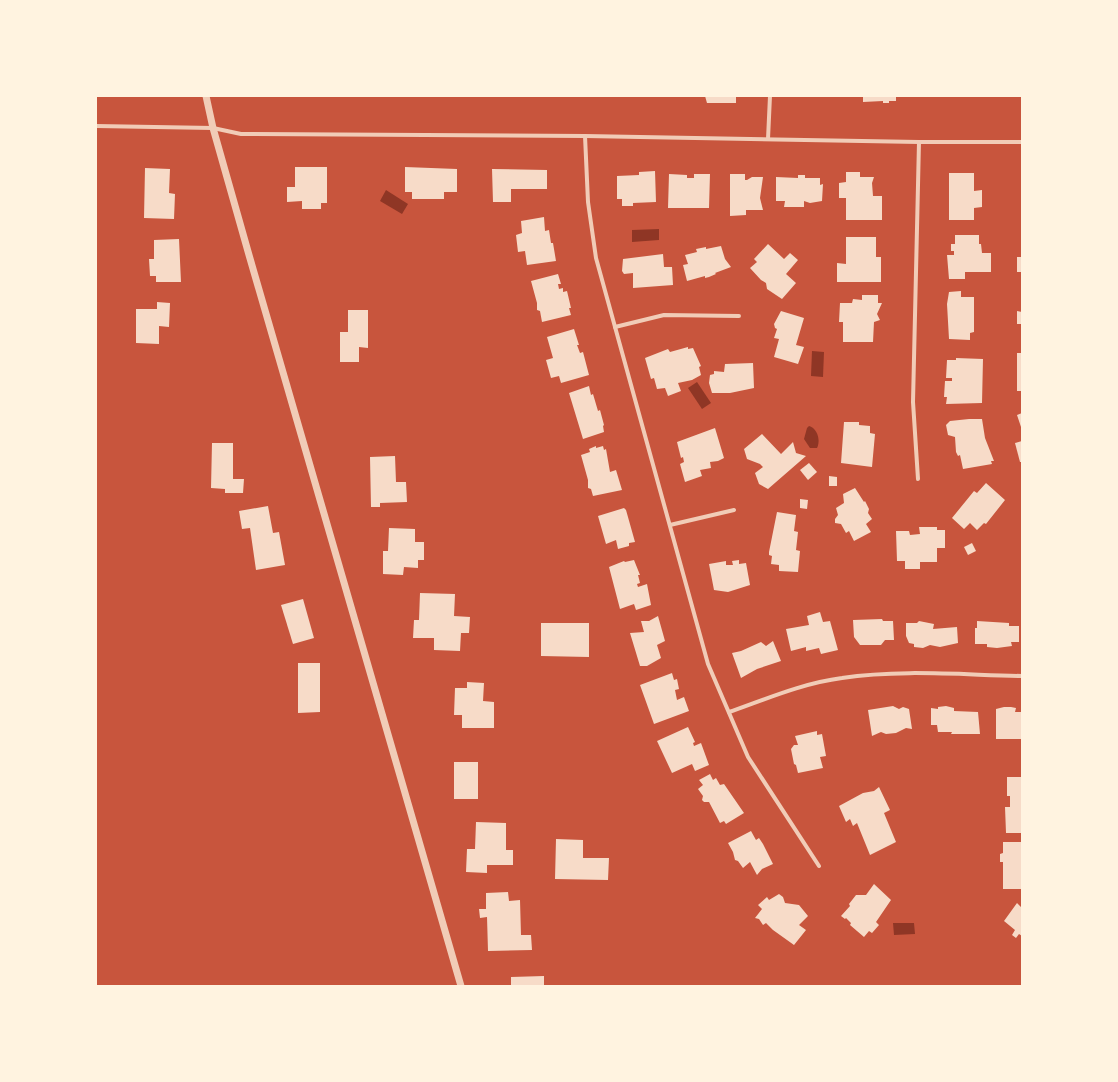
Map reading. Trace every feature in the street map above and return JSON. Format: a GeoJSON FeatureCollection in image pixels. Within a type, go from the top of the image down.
{"type":"FeatureCollection","features":[{"type":"Feature","properties":{"kind":"street"},"geometry":{"type":"LineString","coordinates":[[206,96],[213,128],[461,986]]}},
{"type":"Feature","properties":{"kind":"street"},"geometry":{"type":"LineString","coordinates":[[768,139],[770,96]]}},
{"type":"Feature","properties":{"kind":"street"},"geometry":{"type":"LineString","coordinates":[[96,126],[213,128],[241,134],[585,136],[919,142],[1022,142]]}},
{"type":"Feature","properties":{"kind":"street"},"geometry":{"type":"LineString","coordinates":[[585,136],[588,202],[596,258],[708,664],[748,757],[818,866]]}},
{"type":"Feature","properties":{"kind":"street"},"geometry":{"type":"LineString","coordinates":[[918,479],[913,402],[919,142]]}},
{"type":"Feature","properties":{"kind":"street"},"geometry":{"type":"LineString","coordinates":[[615,327],[664,315],[739,316]]}},
{"type":"Feature","properties":{"kind":"street"},"geometry":{"type":"LineString","coordinates":[[670,525],[734,510]]}},
{"type":"Feature","properties":{"kind":"street"},"geometry":{"type":"LineString","coordinates":[[728,712],[793,689],[842,678],[896,674],[1022,676]]}},
{"type":"Feature","properties":{"kind":"shaded area"},"geometry":{"type":"Polygon","coordinates":[[[386,190],[408,204],[402,214],[380,201],[386,190]]]}},
{"type":"Feature","properties":{"kind":"shaded area"},"geometry":{"type":"Polygon","coordinates":[[[659,229],[659,240],[632,242],[632,230],[659,229]]]}},
{"type":"Feature","properties":{"kind":"shaded area"},"geometry":{"type":"Polygon","coordinates":[[[812,351],[824,352],[823,377],[811,376],[812,351]]]}},
{"type":"Feature","properties":{"kind":"shaded area"},"geometry":{"type":"Polygon","coordinates":[[[697,382],[711,403],[702,409],[688,388],[697,382]]]}},
{"type":"Feature","properties":{"kind":"shaded area"},"geometry":{"type":"Polygon","coordinates":[[[809,426],[814,429],[818,435],[819,441],[817,448],[810,448],[804,439],[809,426]]]}},
{"type":"Feature","properties":{"kind":"shaded area"},"geometry":{"type":"Polygon","coordinates":[[[893,923],[914,923],[915,934],[894,935],[893,923]]]}},
{"type":"Feature","properties":{"kind":"building"},"geometry":{"type":"Polygon","coordinates":[[[705,96],[736,96],[736,103],[707,103],[705,96]]]}},
{"type":"Feature","properties":{"kind":"building"},"geometry":{"type":"Polygon","coordinates":[[[863,96],[896,96],[896,101],[889,101],[889,103],[883,103],[883,101],[863,102],[863,96]]]}},
{"type":"Feature","properties":{"kind":"building"},"geometry":{"type":"Polygon","coordinates":[[[295,167],[327,167],[327,203],[321,203],[321,209],[302,209],[302,201],[287,202],[287,187],[295,187],[295,167]]]}},
{"type":"Feature","properties":{"kind":"building"},"geometry":{"type":"Polygon","coordinates":[[[405,167],[457,169],[457,192],[444,192],[444,199],[412,199],[412,192],[405,192],[405,167]]]}},
{"type":"Feature","properties":{"kind":"building"},"geometry":{"type":"Polygon","coordinates":[[[145,168],[170,169],[169,193],[175,194],[174,219],[144,218],[145,168]]]}},
{"type":"Feature","properties":{"kind":"building"},"geometry":{"type":"Polygon","coordinates":[[[492,169],[547,170],[547,189],[511,189],[511,202],[493,202],[492,169]]]}},
{"type":"Feature","properties":{"kind":"building"},"geometry":{"type":"Polygon","coordinates":[[[655,171],[656,202],[633,203],[633,206],[622,206],[622,199],[617,199],[617,176],[639,175],[639,172],[655,171]]]}},
{"type":"Feature","properties":{"kind":"building"},"geometry":{"type":"Polygon","coordinates":[[[846,172],[860,172],[860,177],[874,177],[872,183],[873,196],[882,196],[882,220],[846,220],[846,198],[839,198],[839,183],[846,182],[846,172]]]}},
{"type":"Feature","properties":{"kind":"building"},"geometry":{"type":"Polygon","coordinates":[[[949,173],[974,173],[974,191],[982,190],[982,207],[974,208],[974,220],[949,220],[949,173]]]}},
{"type":"Feature","properties":{"kind":"building"},"geometry":{"type":"Polygon","coordinates":[[[669,174],[687,175],[687,178],[694,178],[694,174],[710,174],[709,208],[668,208],[669,174]]]}},
{"type":"Feature","properties":{"kind":"building"},"geometry":{"type":"Polygon","coordinates":[[[730,174],[745,174],[745,180],[752,177],[763,177],[760,198],[763,210],[746,210],[746,215],[730,216],[730,174]]]}},
{"type":"Feature","properties":{"kind":"building"},"geometry":{"type":"Polygon","coordinates":[[[798,175],[805,175],[805,178],[820,178],[820,185],[823,184],[822,201],[810,203],[804,201],[804,207],[784,207],[785,201],[776,201],[776,177],[798,178],[798,175]]]}},
{"type":"Feature","properties":{"kind":"building"},"geometry":{"type":"Polygon","coordinates":[[[544,217],[545,231],[549,230],[556,261],[527,265],[525,251],[518,252],[516,235],[522,233],[521,221],[544,217]]]}},
{"type":"Feature","properties":{"kind":"building"},"geometry":{"type":"Polygon","coordinates":[[[955,235],[979,235],[979,244],[981,244],[982,253],[991,253],[991,272],[965,272],[965,279],[949,279],[947,255],[954,255],[954,251],[951,251],[951,244],[955,244],[955,235]]]}},
{"type":"Feature","properties":{"kind":"building"},"geometry":{"type":"Polygon","coordinates":[[[846,237],[876,237],[876,257],[881,257],[881,282],[837,282],[837,263],[846,264],[846,237]]]}},
{"type":"Feature","properties":{"kind":"building"},"geometry":{"type":"Polygon","coordinates":[[[179,239],[181,282],[156,282],[156,276],[150,276],[149,259],[154,259],[154,240],[179,239]]]}},
{"type":"Feature","properties":{"kind":"building"},"geometry":{"type":"Polygon","coordinates":[[[768,244],[784,259],[790,253],[798,260],[786,274],[796,283],[782,299],[767,289],[766,283],[761,280],[750,268],[757,262],[754,259],[768,244]]]}},
{"type":"Feature","properties":{"kind":"building"},"geometry":{"type":"Polygon","coordinates":[[[721,246],[725,259],[731,267],[709,277],[705,278],[705,276],[687,281],[683,265],[688,264],[685,255],[697,252],[696,249],[721,246]]]}},
{"type":"Feature","properties":{"kind":"building"},"geometry":{"type":"Polygon","coordinates":[[[663,254],[664,267],[672,267],[673,285],[633,288],[633,273],[624,274],[622,271],[623,259],[663,254]]]}},
{"type":"Feature","properties":{"kind":"building"},"geometry":{"type":"Polygon","coordinates":[[[1017,257],[1022,257],[1022,272],[1017,272],[1017,257]]]}},
{"type":"Feature","properties":{"kind":"building"},"geometry":{"type":"Polygon","coordinates":[[[558,274],[561,284],[558,284],[559,289],[563,288],[563,292],[567,291],[571,315],[542,322],[540,311],[537,310],[537,303],[531,281],[558,274]]]}},
{"type":"Feature","properties":{"kind":"building"},"geometry":{"type":"Polygon","coordinates":[[[961,291],[961,297],[974,297],[974,332],[970,333],[970,340],[949,339],[947,304],[949,292],[961,291]]]}},
{"type":"Feature","properties":{"kind":"building"},"geometry":{"type":"Polygon","coordinates":[[[862,295],[878,295],[878,303],[882,303],[877,314],[880,320],[874,322],[873,342],[843,342],[843,322],[839,322],[840,303],[852,303],[853,299],[862,300],[862,295]]]}},
{"type":"Feature","properties":{"kind":"building"},"geometry":{"type":"Polygon","coordinates":[[[157,302],[170,303],[169,327],[159,326],[159,344],[136,343],[136,309],[157,309],[157,302]]]}},
{"type":"Feature","properties":{"kind":"building"},"geometry":{"type":"Polygon","coordinates":[[[348,310],[368,310],[368,348],[359,347],[359,362],[340,362],[340,332],[348,332],[348,310]]]}},
{"type":"Feature","properties":{"kind":"building"},"geometry":{"type":"Polygon","coordinates":[[[781,311],[804,318],[796,345],[804,347],[798,364],[774,357],[779,339],[774,338],[777,329],[775,328],[774,324],[781,311]]]}},
{"type":"Feature","properties":{"kind":"building"},"geometry":{"type":"Polygon","coordinates":[[[1017,311],[1022,312],[1022,324],[1017,324],[1017,311]]]}},
{"type":"Feature","properties":{"kind":"building"},"geometry":{"type":"Polygon","coordinates":[[[574,329],[579,345],[577,345],[580,353],[583,352],[589,375],[561,383],[559,376],[551,378],[546,360],[553,358],[547,337],[574,329]]]}},
{"type":"Feature","properties":{"kind":"building"},"geometry":{"type":"Polygon","coordinates":[[[688,347],[688,349],[693,348],[701,366],[699,367],[701,375],[692,380],[678,383],[681,391],[668,396],[665,388],[657,389],[654,378],[651,379],[645,358],[668,349],[670,352],[688,347]]]}},
{"type":"Feature","properties":{"kind":"building"},"geometry":{"type":"Polygon","coordinates":[[[1017,353],[1022,353],[1022,391],[1017,391],[1017,353]]]}},
{"type":"Feature","properties":{"kind":"building"},"geometry":{"type":"Polygon","coordinates":[[[956,358],[983,359],[982,403],[946,404],[947,397],[944,397],[945,381],[952,381],[952,378],[946,378],[947,360],[956,360],[956,358]]]}},
{"type":"Feature","properties":{"kind":"building"},"geometry":{"type":"Polygon","coordinates":[[[753,363],[754,388],[730,393],[712,393],[709,383],[710,375],[714,374],[714,371],[724,372],[725,364],[753,363]]]}},
{"type":"Feature","properties":{"kind":"building"},"geometry":{"type":"Polygon","coordinates":[[[589,386],[598,411],[600,410],[604,425],[604,432],[583,439],[569,393],[589,386]]]}},
{"type":"Feature","properties":{"kind":"building"},"geometry":{"type":"Polygon","coordinates":[[[1022,413],[1022,430],[1017,415],[1022,413]]]}},
{"type":"Feature","properties":{"kind":"building"},"geometry":{"type":"Polygon","coordinates":[[[982,419],[985,438],[994,461],[991,461],[992,464],[963,469],[960,455],[958,456],[956,452],[955,437],[948,435],[946,425],[950,421],[982,419]]]}},
{"type":"Feature","properties":{"kind":"building"},"geometry":{"type":"Polygon","coordinates":[[[844,422],[859,422],[859,425],[870,426],[870,433],[875,434],[872,467],[841,463],[844,422]]]}},
{"type":"Feature","properties":{"kind":"building"},"geometry":{"type":"Polygon","coordinates":[[[715,428],[724,458],[718,461],[710,462],[711,468],[700,470],[702,476],[685,482],[680,464],[684,462],[683,457],[681,458],[677,442],[715,428]]]}},
{"type":"Feature","properties":{"kind":"building"},"geometry":{"type":"Polygon","coordinates":[[[762,434],[781,454],[793,442],[796,453],[806,456],[768,489],[759,484],[755,473],[763,467],[760,464],[747,459],[744,449],[762,434]]]}},
{"type":"Feature","properties":{"kind":"building"},"geometry":{"type":"Polygon","coordinates":[[[1022,441],[1022,462],[1020,462],[1015,443],[1022,441]]]}},
{"type":"Feature","properties":{"kind":"building"},"geometry":{"type":"Polygon","coordinates":[[[212,443],[233,443],[233,479],[244,479],[243,493],[225,493],[225,489],[211,488],[212,443]]]}},
{"type":"Feature","properties":{"kind":"building"},"geometry":{"type":"Polygon","coordinates":[[[596,446],[596,448],[603,446],[604,450],[606,449],[610,472],[616,470],[622,490],[593,496],[591,489],[588,488],[588,480],[581,455],[590,452],[589,449],[596,446]]]}},
{"type":"Feature","properties":{"kind":"building"},"geometry":{"type":"Polygon","coordinates":[[[395,456],[396,482],[406,482],[407,502],[380,503],[380,507],[371,507],[370,457],[395,456]]]}},
{"type":"Feature","properties":{"kind":"building"},"geometry":{"type":"Polygon","coordinates":[[[809,463],[817,472],[808,480],[800,470],[809,463]]]}},
{"type":"Feature","properties":{"kind":"building"},"geometry":{"type":"Polygon","coordinates":[[[829,476],[837,477],[837,486],[829,486],[829,476]]]}},
{"type":"Feature","properties":{"kind":"building"},"geometry":{"type":"Polygon","coordinates":[[[986,483],[1005,500],[986,524],[984,523],[977,530],[970,523],[964,529],[952,518],[974,491],[977,493],[986,483]]]}},
{"type":"Feature","properties":{"kind":"building"},"geometry":{"type":"Polygon","coordinates":[[[855,488],[864,502],[865,501],[869,509],[868,513],[872,519],[866,524],[871,532],[854,541],[849,531],[846,533],[841,524],[835,523],[835,519],[838,515],[836,508],[844,503],[843,494],[855,488]]]}},
{"type":"Feature","properties":{"kind":"building"},"geometry":{"type":"Polygon","coordinates":[[[800,499],[808,500],[807,509],[800,508],[800,499]]]}},
{"type":"Feature","properties":{"kind":"building"},"geometry":{"type":"Polygon","coordinates":[[[268,506],[273,533],[279,532],[285,565],[256,570],[250,528],[242,529],[239,511],[268,506]]]}},
{"type":"Feature","properties":{"kind":"building"},"geometry":{"type":"Polygon","coordinates":[[[624,508],[626,510],[635,542],[629,543],[629,546],[618,549],[616,540],[606,544],[598,516],[624,508]]]}},
{"type":"Feature","properties":{"kind":"building"},"geometry":{"type":"Polygon","coordinates":[[[777,512],[796,515],[794,531],[798,532],[796,550],[800,551],[798,572],[779,571],[779,565],[771,564],[772,556],[769,555],[769,552],[777,512]]]}},
{"type":"Feature","properties":{"kind":"building"},"geometry":{"type":"Polygon","coordinates":[[[919,527],[937,527],[937,530],[945,530],[945,548],[937,548],[937,562],[920,562],[920,569],[905,569],[905,561],[897,561],[896,531],[909,531],[910,535],[920,534],[919,527]]]}},
{"type":"Feature","properties":{"kind":"building"},"geometry":{"type":"Polygon","coordinates":[[[389,528],[415,529],[415,542],[424,542],[424,560],[418,560],[418,568],[404,567],[403,575],[383,574],[383,551],[388,551],[389,528]]]}},
{"type":"Feature","properties":{"kind":"building"},"geometry":{"type":"Polygon","coordinates":[[[972,543],[976,551],[968,555],[964,547],[972,543]]]}},
{"type":"Feature","properties":{"kind":"building"},"geometry":{"type":"Polygon","coordinates":[[[634,560],[640,575],[638,575],[640,583],[637,584],[638,587],[647,584],[651,605],[636,610],[634,604],[620,609],[609,567],[624,561],[634,560]]]}},
{"type":"Feature","properties":{"kind":"building"},"geometry":{"type":"Polygon","coordinates":[[[739,560],[739,564],[746,563],[750,585],[728,592],[714,590],[709,564],[726,561],[726,565],[733,565],[732,561],[739,560]]]}},
{"type":"Feature","properties":{"kind":"building"},"geometry":{"type":"Polygon","coordinates":[[[420,593],[455,594],[454,616],[470,617],[469,633],[461,633],[460,651],[434,650],[434,638],[413,638],[414,620],[419,620],[420,593]]]}},
{"type":"Feature","properties":{"kind":"building"},"geometry":{"type":"Polygon","coordinates":[[[303,599],[314,638],[293,644],[281,605],[303,599]]]}},
{"type":"Feature","properties":{"kind":"building"},"geometry":{"type":"Polygon","coordinates":[[[820,612],[823,622],[830,621],[838,650],[821,654],[819,648],[806,651],[806,647],[791,651],[786,629],[809,625],[807,616],[820,612]]]}},
{"type":"Feature","properties":{"kind":"building"},"geometry":{"type":"Polygon","coordinates":[[[658,616],[665,641],[657,645],[661,658],[647,666],[640,666],[630,633],[644,632],[641,621],[649,621],[658,616]]]}},
{"type":"Feature","properties":{"kind":"building"},"geometry":{"type":"Polygon","coordinates":[[[882,619],[883,621],[893,621],[894,640],[885,640],[881,645],[860,645],[854,637],[853,620],[882,619]]]}},
{"type":"Feature","properties":{"kind":"building"},"geometry":{"type":"Polygon","coordinates":[[[919,621],[934,624],[933,629],[957,627],[958,643],[940,647],[930,645],[923,648],[914,647],[914,644],[909,643],[906,636],[906,623],[917,623],[919,621]]]}},
{"type":"Feature","properties":{"kind":"building"},"geometry":{"type":"Polygon","coordinates":[[[977,621],[1009,623],[1009,626],[1019,626],[1019,642],[1011,642],[1012,646],[997,648],[987,647],[987,644],[975,644],[975,628],[977,628],[977,621]]]}},
{"type":"Feature","properties":{"kind":"building"},"geometry":{"type":"Polygon","coordinates":[[[541,623],[589,623],[589,657],[541,656],[541,623]]]}},
{"type":"Feature","properties":{"kind":"building"},"geometry":{"type":"Polygon","coordinates":[[[773,641],[781,661],[757,669],[741,678],[732,653],[741,651],[761,642],[766,646],[773,641]]]}},
{"type":"Feature","properties":{"kind":"building"},"geometry":{"type":"Polygon","coordinates":[[[298,663],[320,663],[320,712],[298,713],[298,663]]]}},
{"type":"Feature","properties":{"kind":"building"},"geometry":{"type":"Polygon","coordinates":[[[672,673],[674,680],[677,679],[679,689],[675,690],[677,700],[684,697],[689,711],[654,724],[640,685],[672,673]]]}},
{"type":"Feature","properties":{"kind":"building"},"geometry":{"type":"Polygon","coordinates":[[[467,682],[484,683],[483,701],[494,702],[494,728],[462,728],[462,715],[454,715],[455,688],[467,688],[467,682]]]}},
{"type":"Feature","properties":{"kind":"building"},"geometry":{"type":"Polygon","coordinates":[[[893,706],[899,709],[903,707],[909,709],[912,729],[906,728],[896,733],[886,734],[881,732],[872,736],[868,710],[893,706]]]}},
{"type":"Feature","properties":{"kind":"building"},"geometry":{"type":"Polygon","coordinates":[[[946,706],[954,708],[954,711],[978,712],[980,734],[951,734],[952,732],[938,732],[937,725],[931,725],[931,708],[938,709],[938,707],[946,706]]]}},
{"type":"Feature","properties":{"kind":"building"},"geometry":{"type":"Polygon","coordinates":[[[1004,707],[1016,708],[1015,712],[1022,712],[1022,739],[996,739],[996,709],[1004,707]]]}},
{"type":"Feature","properties":{"kind":"building"},"geometry":{"type":"Polygon","coordinates":[[[688,727],[695,742],[693,743],[694,746],[701,743],[709,765],[695,771],[692,764],[672,773],[657,741],[688,727]]]}},
{"type":"Feature","properties":{"kind":"building"},"geometry":{"type":"Polygon","coordinates":[[[817,731],[817,735],[822,734],[826,756],[820,757],[823,768],[798,773],[796,765],[794,764],[791,749],[794,745],[798,745],[795,736],[817,731]]]}},
{"type":"Feature","properties":{"kind":"building"},"geometry":{"type":"Polygon","coordinates":[[[454,762],[478,762],[478,799],[454,799],[454,762]]]}},
{"type":"Feature","properties":{"kind":"building"},"geometry":{"type":"Polygon","coordinates":[[[710,774],[713,780],[716,778],[720,785],[724,784],[744,813],[726,824],[724,821],[720,823],[709,802],[704,802],[702,800],[703,796],[698,789],[703,785],[699,780],[710,774]]]}},
{"type":"Feature","properties":{"kind":"building"},"geometry":{"type":"Polygon","coordinates":[[[1007,777],[1022,777],[1022,833],[1006,833],[1005,807],[1010,807],[1010,796],[1007,796],[1007,777]]]}},
{"type":"Feature","properties":{"kind":"building"},"geometry":{"type":"Polygon","coordinates":[[[879,787],[890,810],[884,813],[896,842],[870,855],[857,823],[853,826],[850,819],[846,822],[839,806],[863,793],[874,791],[879,787]]]}},
{"type":"Feature","properties":{"kind":"building"},"geometry":{"type":"Polygon","coordinates":[[[476,822],[506,823],[506,850],[513,850],[513,865],[487,865],[487,873],[466,872],[467,849],[475,849],[476,822]]]}},
{"type":"Feature","properties":{"kind":"building"},"geometry":{"type":"Polygon","coordinates":[[[751,831],[756,840],[759,838],[763,844],[773,864],[762,869],[757,875],[750,862],[743,868],[738,861],[735,860],[728,843],[751,831]]]}},
{"type":"Feature","properties":{"kind":"building"},"geometry":{"type":"Polygon","coordinates":[[[556,839],[583,840],[583,858],[609,858],[608,880],[555,879],[556,839]]]}},
{"type":"Feature","properties":{"kind":"building"},"geometry":{"type":"Polygon","coordinates":[[[1003,842],[1022,842],[1022,889],[1003,889],[1003,862],[1000,862],[1000,854],[1003,853],[1003,842]]]}},
{"type":"Feature","properties":{"kind":"building"},"geometry":{"type":"Polygon","coordinates":[[[874,884],[891,900],[876,922],[879,925],[872,933],[869,931],[864,937],[850,925],[851,923],[846,918],[845,919],[841,916],[850,906],[849,904],[856,895],[866,895],[874,884]]]}},
{"type":"Feature","properties":{"kind":"building"},"geometry":{"type":"Polygon","coordinates":[[[508,892],[509,901],[520,900],[521,935],[531,935],[532,950],[488,951],[487,917],[480,918],[479,909],[486,909],[486,893],[508,892]]]}},
{"type":"Feature","properties":{"kind":"building"},"geometry":{"type":"Polygon","coordinates":[[[779,894],[783,897],[785,903],[799,905],[808,916],[799,925],[806,930],[794,945],[766,923],[763,925],[759,919],[755,918],[762,909],[758,905],[767,897],[769,900],[779,894]]]}},
{"type":"Feature","properties":{"kind":"building"},"geometry":{"type":"Polygon","coordinates":[[[1017,903],[1022,908],[1022,936],[1019,934],[1016,938],[1012,935],[1015,930],[1004,921],[1017,903]]]}},
{"type":"Feature","properties":{"kind":"building"},"geometry":{"type":"Polygon","coordinates":[[[544,976],[544,986],[511,986],[511,977],[544,976]]]}}]}
